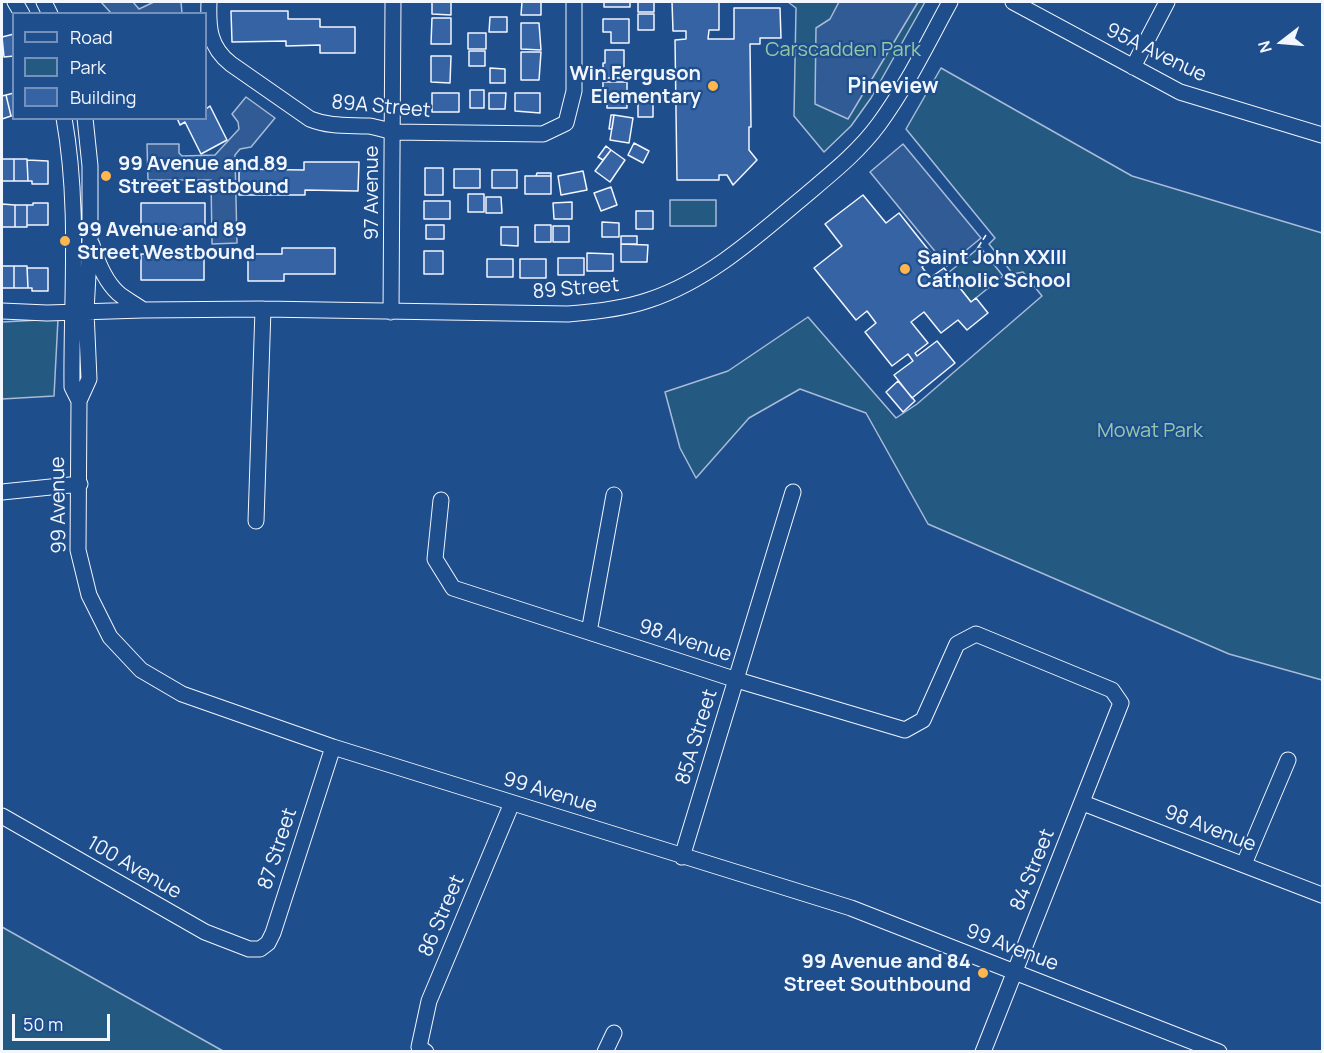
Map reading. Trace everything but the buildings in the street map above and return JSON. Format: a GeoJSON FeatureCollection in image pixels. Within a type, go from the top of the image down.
{"type":"FeatureCollection","features":[{"type":"Feature","properties":{"kind":"street","name":"89A Street"},"geometry":{"type":"LineString","coordinates":[[208,2],[209,29],[214,47],[231,64],[310,119],[327,124],[372,126],[393,132],[543,134],[566,123],[574,92],[574,2]]}},
{"type":"Feature","properties":{"kind":"street","name":"97 Avenue"},"geometry":{"type":"LineString","coordinates":[[391,312],[393,2]]}},
{"type":"Feature","properties":{"kind":"street","name":"89 Street"},"geometry":{"type":"LineString","coordinates":[[2,311],[47,313],[263,309],[584,313],[649,301],[690,283],[713,268],[770,225],[858,149],[892,104],[950,2]]}},
{"type":"Feature","properties":{"kind":"street","name":"95A Avenue"},"geometry":{"type":"LineString","coordinates":[[1013,2],[1180,92],[1323,135]]}},
{"type":"Feature","properties":{"kind":"street"},"geometry":{"type":"LineString","coordinates":[[1133,67],[1167,2]]}},
{"type":"Feature","properties":{"kind":"street","name":"99 Avenue"},"geometry":{"type":"LineString","coordinates":[[64,120],[73,197],[79,311]]}},
{"type":"Feature","properties":{"kind":"street","name":"99 Avenue"},"geometry":{"type":"LineString","coordinates":[[85,120],[90,166],[90,239],[79,311],[72,387],[79,401],[78,550],[89,595],[110,637],[141,670],[182,694],[333,747],[851,908],[1219,1052]]}},
{"type":"Feature","properties":{"kind":"street"},"geometry":{"type":"LineString","coordinates":[[90,239],[97,259],[112,286],[118,293],[143,310]]}},
{"type":"Feature","properties":{"kind":"street"},"geometry":{"type":"LineString","coordinates":[[256,521],[263,309]]}},
{"type":"Feature","properties":{"kind":"street"},"geometry":{"type":"LineString","coordinates":[[2,492],[80,484]]}},
{"type":"Feature","properties":{"kind":"street","name":"85A Street"},"geometry":{"type":"LineString","coordinates":[[682,857],[793,492]]}},
{"type":"Feature","properties":{"kind":"street"},"geometry":{"type":"LineString","coordinates":[[589,632],[614,495]]}},
{"type":"Feature","properties":{"kind":"street","name":"98 Avenue"},"geometry":{"type":"LineString","coordinates":[[441,501],[435,559],[453,588],[737,680],[905,730]]}},
{"type":"Feature","properties":{"kind":"street","name":"84 Street"},"geometry":{"type":"LineString","coordinates":[[905,730],[923,720],[957,644],[976,634],[1112,690],[1121,704],[984,1052]]}},
{"type":"Feature","properties":{"kind":"street","name":"87 Street"},"geometry":{"type":"LineString","coordinates":[[249,949],[260,949],[268,943],[273,933],[333,747]]}},
{"type":"Feature","properties":{"kind":"street"},"geometry":{"type":"LineString","coordinates":[[1244,864],[1288,760]]}},
{"type":"Feature","properties":{"kind":"street","name":"86 Street"},"geometry":{"type":"LineString","coordinates":[[423,1049],[429,1001],[512,803]]}},
{"type":"Feature","properties":{"kind":"street","name":"98 Avenue"},"geometry":{"type":"LineString","coordinates":[[1083,803],[1323,895]]}},
{"type":"Feature","properties":{"kind":"street","name":"100 Avenue"},"geometry":{"type":"LineString","coordinates":[[2,816],[205,932],[249,949]]}},
{"type":"Feature","properties":{"kind":"street"},"geometry":{"type":"LineString","coordinates":[[605,1052],[614,1033]]}},
{"type":"Feature","properties":{"kind":"green space","name":"Carscadden Park"},"geometry":{"type":"Polygon","coordinates":[[[788,2],[925,2],[871,98],[851,126],[824,152],[794,116],[796,8],[788,2]]]}},
{"type":"Feature","properties":{"kind":"green space","name":"Mowat Park"},"geometry":{"type":"Polygon","coordinates":[[[941,68],[1132,176],[1322,233],[1322,680],[1229,654],[928,524],[866,413],[800,389],[749,418],[696,478],[680,448],[665,392],[728,371],[808,317],[896,418],[917,404],[1042,296],[1023,272],[1013,274],[989,244],[995,238],[906,129],[941,68]]]}},
{"type":"Feature","properties":{"kind":"green space"},"geometry":{"type":"Polygon","coordinates":[[[670,200],[716,200],[716,226],[670,226],[670,200]]]}},
{"type":"Feature","properties":{"kind":"green space"},"geometry":{"type":"Polygon","coordinates":[[[980,247],[1003,276],[971,302],[948,273],[980,247]]]}},
{"type":"Feature","properties":{"kind":"green space"},"geometry":{"type":"Polygon","coordinates":[[[58,319],[54,396],[2,399],[2,322],[58,319]]]}},
{"type":"Feature","properties":{"kind":"green space"},"geometry":{"type":"Polygon","coordinates":[[[2,927],[223,1051],[2,1051],[2,927]]]}},
{"type":"Feature","properties":{"kind":"shaded area"},"geometry":{"type":"Polygon","coordinates":[[[101,2],[133,2],[139,9],[154,2],[181,2],[182,12],[110,12],[101,2]]]}},
{"type":"Feature","properties":{"kind":"shaded area"},"geometry":{"type":"Polygon","coordinates":[[[839,2],[918,2],[848,119],[815,104],[816,28],[830,19],[839,2]]]}},
{"type":"Feature","properties":{"kind":"shaded area"},"geometry":{"type":"Polygon","coordinates":[[[246,97],[275,118],[251,147],[240,149],[235,155],[237,243],[212,244],[211,180],[148,180],[147,144],[179,144],[179,153],[182,156],[215,155],[239,129],[238,122],[232,114],[246,97]]]}},
{"type":"Feature","properties":{"kind":"shaded area"},"geometry":{"type":"Polygon","coordinates":[[[903,144],[981,238],[947,266],[870,172],[903,144]]]}},
{"type":"Feature","properties":{"kind":"fence"},"geometry":{"type":"LineString","coordinates":[[977,249],[986,235]]}},
{"type":"Feature","properties":{"kind":"place","name":"Win Ferguson Elementary"},"geometry":{"type":"Point","coordinates":[713,86]}},
{"type":"Feature","properties":{"kind":"place","name":"99 Avenue and 89 Street Eastbound"},"geometry":{"type":"Point","coordinates":[106,176]}},
{"type":"Feature","properties":{"kind":"place","name":"99 Avenue and 89 Street Westbound"},"geometry":{"type":"Point","coordinates":[65,241]}},
{"type":"Feature","properties":{"kind":"place","name":"Saint John XXIII Catholic School"},"geometry":{"type":"Point","coordinates":[905,269]}},
{"type":"Feature","properties":{"kind":"place","name":"99 Avenue and 84 Street Southbound"},"geometry":{"type":"Point","coordinates":[983,973]}},
{"type":"Feature","properties":{"kind":"district","name":"Pineview"},"geometry":{"type":"Point","coordinates":[893,87]}}]}
